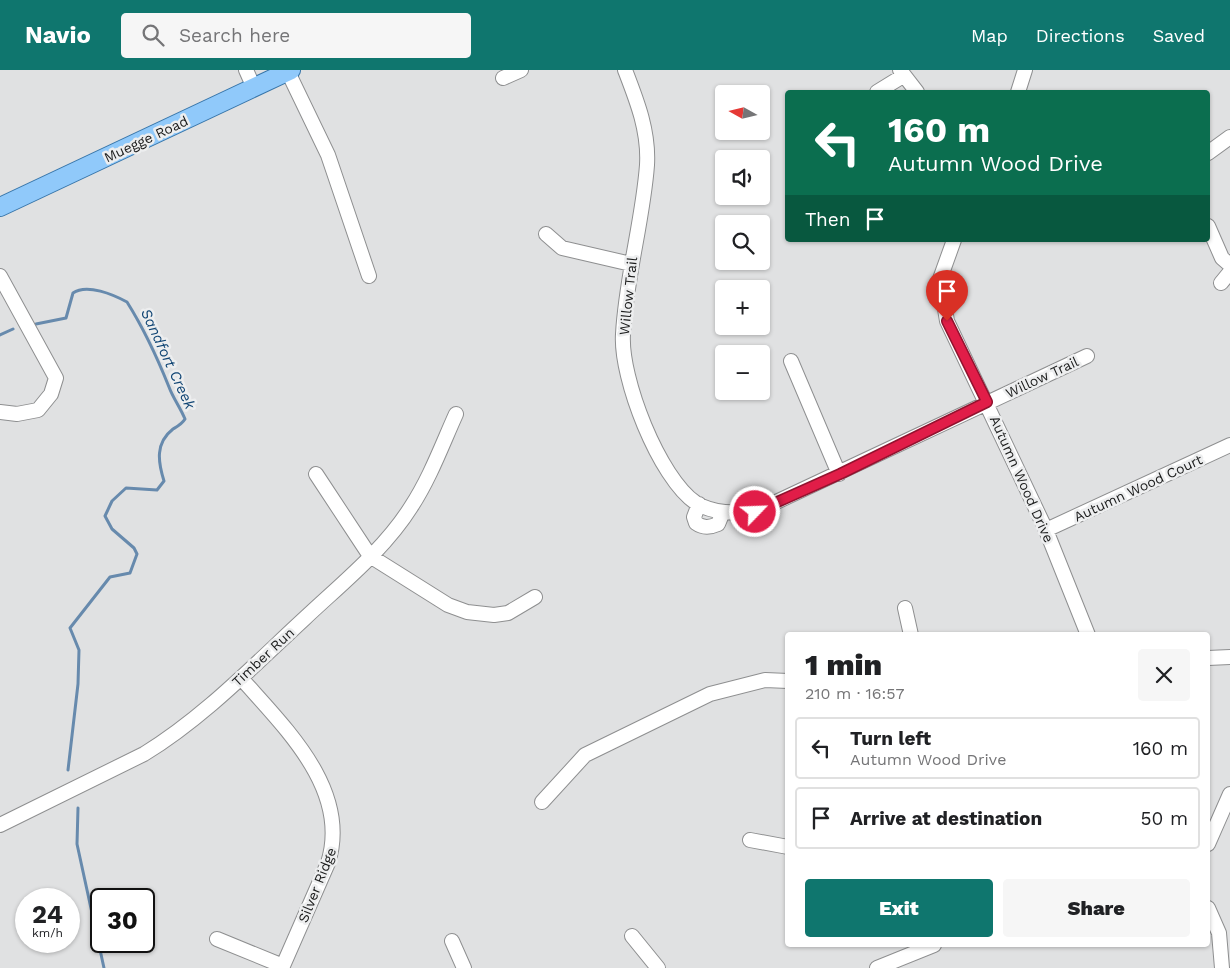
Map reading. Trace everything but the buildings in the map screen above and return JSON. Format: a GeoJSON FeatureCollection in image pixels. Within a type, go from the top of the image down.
{"type":"FeatureCollection","features":[{"type":"Feature","properties":{"kind":"main road","name":"Muegge Road"},"geometry":{"type":"LineString","coordinates":[[0,207],[290,71]]}},
{"type":"Feature","properties":{"kind":"street"},"geometry":{"type":"LineString","coordinates":[[246,70],[254,88]]}},
{"type":"Feature","properties":{"kind":"street"},"geometry":{"type":"LineString","coordinates":[[503,78],[521,70]]}},
{"type":"Feature","properties":{"kind":"street","name":"Willow Trail"},"geometry":{"type":"LineString","coordinates":[[625,70],[643,117],[647,164],[622,335],[624,362],[631,391],[665,468],[678,487],[699,504],[723,512],[755,512],[840,474],[987,402],[1087,356]]}},
{"type":"Feature","properties":{"kind":"street"},"geometry":{"type":"LineString","coordinates":[[1019,90],[1024,70]]}},
{"type":"Feature","properties":{"kind":"street"},"geometry":{"type":"LineString","coordinates":[[290,71],[328,155],[369,276]]}},
{"type":"Feature","properties":{"kind":"street"},"geometry":{"type":"LineString","coordinates":[[880,90],[901,73],[915,90]]}},
{"type":"Feature","properties":{"kind":"street"},"geometry":{"type":"LineString","coordinates":[[1210,152],[1230,137]]}},
{"type":"Feature","properties":{"kind":"street"},"geometry":{"type":"LineString","coordinates":[[1210,231],[1222,258],[1230,265]]}},
{"type":"Feature","properties":{"kind":"street"},"geometry":{"type":"LineString","coordinates":[[546,234],[562,248],[631,264]]}},
{"type":"Feature","properties":{"kind":"street","name":"Autumn Wood Drive"},"geometry":{"type":"LineString","coordinates":[[953,242],[940,279],[947,321],[1046,530],[1087,632]]}},
{"type":"Feature","properties":{"kind":"street"},"geometry":{"type":"LineString","coordinates":[[1221,283],[1230,272]]}},
{"type":"Feature","properties":{"kind":"street"},"geometry":{"type":"LineString","coordinates":[[0,276],[56,378],[50,394],[38,410],[17,414],[0,412]]}},
{"type":"Feature","properties":{"kind":"street"},"geometry":{"type":"LineString","coordinates":[[791,360],[840,474]]}},
{"type":"Feature","properties":{"kind":"street","name":"Timber Run"},"geometry":{"type":"LineString","coordinates":[[0,824],[152,750],[240,678],[370,556],[411,508],[425,484],[456,414]]}},
{"type":"Feature","properties":{"kind":"street","name":"Autumn Wood Court"},"geometry":{"type":"LineString","coordinates":[[1046,530],[1230,445]]}},
{"type":"Feature","properties":{"kind":"street"},"geometry":{"type":"LineString","coordinates":[[316,474],[370,556],[448,605],[467,612],[494,615],[508,613],[535,597]]}},
{"type":"Feature","properties":{"kind":"street"},"geometry":{"type":"LineString","coordinates":[[699,504],[694,517],[696,523],[701,526],[710,527],[718,524],[723,512]]}},
{"type":"Feature","properties":{"kind":"street"},"geometry":{"type":"LineString","coordinates":[[905,608],[910,632]]}},
{"type":"Feature","properties":{"kind":"street"},"geometry":{"type":"LineString","coordinates":[[1210,658],[1230,657]]}},
{"type":"Feature","properties":{"kind":"street","name":"Silver Ridge"},"geometry":{"type":"LineString","coordinates":[[240,678],[288,730],[307,757],[331,809],[334,828],[334,845],[328,864],[282,967]]}},
{"type":"Feature","properties":{"kind":"street"},"geometry":{"type":"LineString","coordinates":[[542,802],[585,755],[710,694],[765,680],[785,681]]}},
{"type":"Feature","properties":{"kind":"street"},"geometry":{"type":"LineString","coordinates":[[1210,839],[1230,794]]}},
{"type":"Feature","properties":{"kind":"street"},"geometry":{"type":"LineString","coordinates":[[750,840],[785,846]]}},
{"type":"Feature","properties":{"kind":"street"},"geometry":{"type":"LineString","coordinates":[[1210,913],[1219,933],[1222,968]]}},
{"type":"Feature","properties":{"kind":"street"},"geometry":{"type":"LineString","coordinates":[[632,936],[658,968]]}},
{"type":"Feature","properties":{"kind":"street"},"geometry":{"type":"LineString","coordinates":[[217,939],[282,967]]}},
{"type":"Feature","properties":{"kind":"street"},"geometry":{"type":"LineString","coordinates":[[452,942],[464,968]]}},
{"type":"Feature","properties":{"kind":"street"},"geometry":{"type":"LineString","coordinates":[[877,968],[929,947]]}},
{"type":"Feature","properties":{"kind":"waterway","name":"Sandfort Creek"},"geometry":{"type":"LineString","coordinates":[[36,324],[66,318],[73,293],[79,290],[100,291],[127,302],[150,343],[185,419],[167,434],[163,440],[159,460],[164,481],[157,490],[126,488],[112,501],[105,516],[112,529],[134,548],[137,554],[130,573],[110,577],[70,628],[79,650],[78,684],[68,770]]}},
{"type":"Feature","properties":{"kind":"waterway","name":"Sandfort Creek"},"geometry":{"type":"LineString","coordinates":[[0,335],[13,329]]}},
{"type":"Feature","properties":{"kind":"waterway","name":"Sandfort Creek"},"geometry":{"type":"LineString","coordinates":[[78,808],[77,844],[104,968]]}},
{"type":"Feature","properties":{"kind":"route"},"geometry":{"type":"LineString","coordinates":[[755,512],[840,474],[987,402],[947,321]]}}]}
